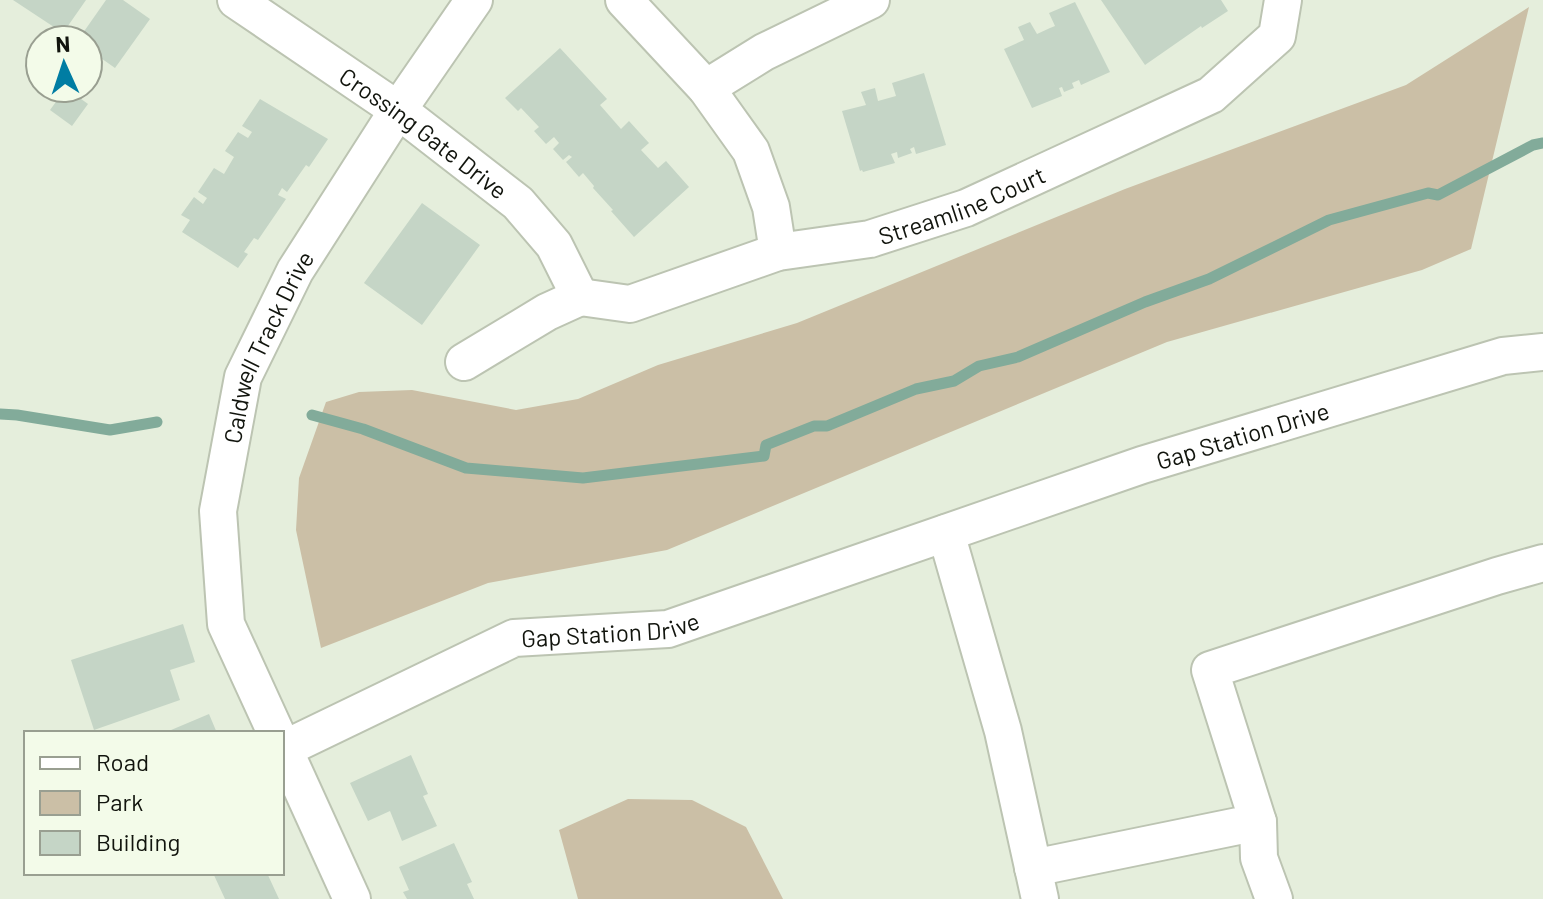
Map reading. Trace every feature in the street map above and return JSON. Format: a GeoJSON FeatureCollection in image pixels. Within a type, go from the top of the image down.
{"type":"FeatureCollection","features":[{"type":"Feature","properties":{"kind":"street","name":"Crossing Gate Drive"},"geometry":{"type":"LineString","coordinates":[[236,0],[398,110],[518,203],[554,245],[580,297]]}},
{"type":"Feature","properties":{"kind":"street","name":"Caldwell Track Drive"},"geometry":{"type":"LineString","coordinates":[[276,731],[226,624],[218,511],[243,377],[295,271],[398,110],[474,0]]}},
{"type":"Feature","properties":{"kind":"street"},"geometry":{"type":"LineString","coordinates":[[624,0],[706,88],[751,151],[771,207],[778,252]]}},
{"type":"Feature","properties":{"kind":"street"},"geometry":{"type":"LineString","coordinates":[[706,88],[764,52],[871,0]]}},
{"type":"Feature","properties":{"kind":"street","name":"Streamline Court"},"geometry":{"type":"LineString","coordinates":[[580,297],[630,304],[778,252],[870,239],[966,208],[1211,95],[1277,36],[1283,0]]}},
{"type":"Feature","properties":{"kind":"street"},"geometry":{"type":"LineString","coordinates":[[464,362],[547,312],[580,297]]}},
{"type":"Feature","properties":{"kind":"street","name":"Gap Station Drive"},"geometry":{"type":"LineString","coordinates":[[284,741],[514,638],[668,629],[1142,465],[1503,356],[1543,352]]}},
{"type":"Feature","properties":{"kind":"street"},"geometry":{"type":"LineString","coordinates":[[946,533],[1003,731],[1036,884],[1258,822]]}},
{"type":"Feature","properties":{"kind":"street"},"geometry":{"type":"LineString","coordinates":[[1274,899],[1259,858],[1258,822],[1210,670],[1543,563]]}},
{"type":"Feature","properties":{"kind":"street","name":"Caldwell Track Drive"},"geometry":{"type":"LineString","coordinates":[[284,749],[352,899]]}},
{"type":"Feature","properties":{"kind":"green space"},"geometry":{"type":"Polygon","coordinates":[[[1529,7],[1471,249],[1422,270],[1167,342],[667,550],[488,583],[321,648],[296,530],[299,478],[326,402],[359,392],[412,390],[516,410],[578,399],[658,365],[797,323],[1125,189],[1406,85],[1529,7]]]}},
{"type":"Feature","properties":{"kind":"green space"},"geometry":{"type":"Polygon","coordinates":[[[628,799],[692,800],[746,827],[783,899],[578,899],[559,830],[628,799]]]}},
{"type":"Feature","properties":{"kind":"building"},"geometry":{"type":"Polygon","coordinates":[[[13,0],[86,0],[69,24],[49,24],[13,0]]]}},
{"type":"Feature","properties":{"kind":"building"},"geometry":{"type":"Polygon","coordinates":[[[106,0],[123,0],[150,19],[115,68],[104,60],[104,24],[89,24],[106,0]]]}},
{"type":"Feature","properties":{"kind":"building"},"geometry":{"type":"Polygon","coordinates":[[[1101,0],[1221,0],[1228,11],[1145,65],[1101,0]]]}},
{"type":"Feature","properties":{"kind":"building"},"geometry":{"type":"Polygon","coordinates":[[[1075,2],[1110,72],[1081,85],[1079,80],[1072,83],[1074,88],[1064,92],[1062,87],[1059,88],[1062,96],[1032,108],[1004,49],[1024,40],[1018,27],[1030,22],[1037,34],[1055,26],[1049,13],[1075,2]]]}},
{"type":"Feature","properties":{"kind":"building"},"geometry":{"type":"Polygon","coordinates":[[[560,48],[607,99],[600,105],[621,129],[629,121],[649,143],[641,150],[658,168],[666,161],[689,187],[634,237],[583,173],[579,177],[566,162],[572,157],[569,155],[563,160],[553,149],[559,143],[554,137],[546,144],[534,131],[539,127],[521,108],[518,111],[505,98],[560,48]]]}},
{"type":"Feature","properties":{"kind":"building"},"geometry":{"type":"Polygon","coordinates":[[[924,73],[946,145],[916,154],[914,147],[910,149],[912,153],[898,158],[897,152],[891,154],[895,163],[860,171],[842,111],[866,105],[861,92],[875,88],[878,101],[896,96],[892,83],[924,73]]]}},
{"type":"Feature","properties":{"kind":"building"},"geometry":{"type":"Polygon","coordinates":[[[260,99],[328,139],[287,192],[282,188],[278,195],[286,199],[258,240],[254,238],[244,252],[248,254],[238,268],[182,232],[190,220],[181,215],[194,197],[203,204],[207,198],[198,192],[214,168],[224,174],[234,157],[225,151],[238,132],[248,138],[252,132],[242,126],[260,99]]]}},
{"type":"Feature","properties":{"kind":"building"},"geometry":{"type":"Polygon","coordinates":[[[54,104],[88,104],[72,126],[50,110],[54,104]]]}},
{"type":"Feature","properties":{"kind":"building"},"geometry":{"type":"Polygon","coordinates":[[[422,203],[480,245],[422,325],[364,283],[422,203]]]}},
{"type":"Feature","properties":{"kind":"building"},"geometry":{"type":"Polygon","coordinates":[[[183,624],[195,662],[170,670],[180,700],[94,730],[71,660],[183,624]]]}},
{"type":"Feature","properties":{"kind":"building"},"geometry":{"type":"Polygon","coordinates":[[[209,714],[216,731],[169,731],[209,714]]]}},
{"type":"Feature","properties":{"kind":"building"},"geometry":{"type":"Polygon","coordinates":[[[411,755],[428,794],[423,796],[437,826],[402,841],[390,811],[368,821],[350,783],[411,755]]]}},
{"type":"Feature","properties":{"kind":"building"},"geometry":{"type":"Polygon","coordinates":[[[454,843],[472,882],[467,884],[474,899],[407,899],[403,892],[409,890],[399,867],[454,843]]]}},
{"type":"Feature","properties":{"kind":"building"},"geometry":{"type":"Polygon","coordinates":[[[214,875],[268,875],[279,899],[225,899],[214,875]]]}},
{"type":"Feature","properties":{"kind":"waterway"},"geometry":{"type":"LineString","coordinates":[[312,415],[363,429],[466,468],[583,478],[764,456],[766,445],[814,426],[827,426],[916,389],[954,381],[979,366],[1018,357],[1145,302],[1209,279],[1329,220],[1428,193],[1438,195],[1533,145],[1543,143]]}},
{"type":"Feature","properties":{"kind":"waterway"},"geometry":{"type":"LineString","coordinates":[[0,414],[110,430],[157,422]]}}]}
